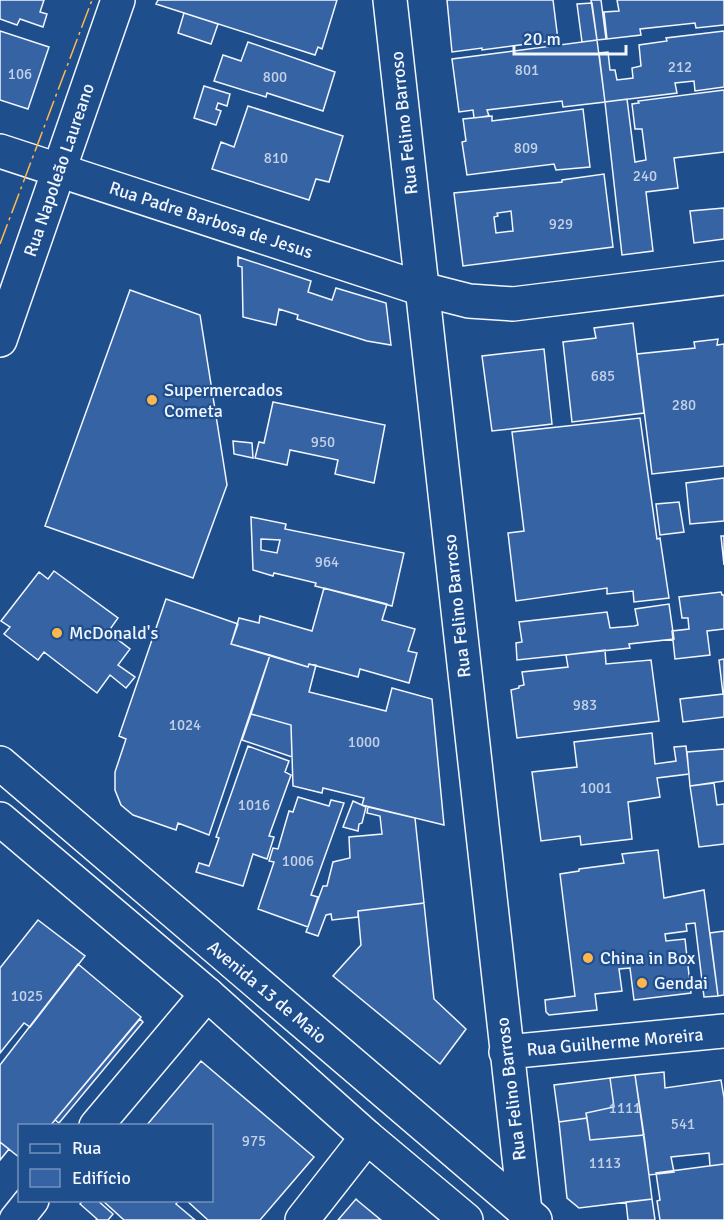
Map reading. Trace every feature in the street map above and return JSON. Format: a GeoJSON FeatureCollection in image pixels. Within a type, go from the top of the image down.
{"type":"FeatureCollection","features":[{"type":"Feature","properties":{"kind":"street","name":"Rua Napoleão Laureano"},"geometry":{"type":"LineString","coordinates":[[0,340],[118,0]]}},
{"type":"Feature","properties":{"kind":"street","name":"Rua Felino Barroso"},"geometry":{"type":"LineString","coordinates":[[390,0],[506,1052],[530,1216]]}},
{"type":"Feature","properties":{"kind":"street","name":"Rua Padre Barbosa de Jesus"},"geometry":{"type":"LineString","coordinates":[[0,151],[422,289],[469,301],[513,304],[724,278]]}},
{"type":"Feature","properties":{"kind":"street","name":"Avenida 13 de Maio"},"geometry":{"type":"LineString","coordinates":[[0,763],[530,1216]]}},
{"type":"Feature","properties":{"kind":"street"},"geometry":{"type":"LineString","coordinates":[[0,819],[207,994],[367,1137],[466,1220]]}},
{"type":"Feature","properties":{"kind":"street"},"geometry":{"type":"LineString","coordinates":[[97,1124],[207,994]]}},
{"type":"Feature","properties":{"kind":"street","name":"Rua Guilherme Moreira"},"geometry":{"type":"LineString","coordinates":[[506,1052],[724,1031]]}},
{"type":"Feature","properties":{"kind":"street"},"geometry":{"type":"LineString","coordinates":[[302,1220],[367,1137]]}},
{"type":"Feature","properties":{"kind":"street"},"geometry":{"type":"LineString","coordinates":[[16,1220],[30,1202]]}},
{"type":"Feature","properties":{"kind":"building"},"geometry":{"type":"Polygon","coordinates":[[[0,0],[44,0],[40,12],[47,14],[43,27],[20,19],[17,25],[0,19],[0,0]]]}},
{"type":"Feature","properties":{"kind":"building"},"geometry":{"type":"Polygon","coordinates":[[[158,0],[337,0],[322,49],[318,47],[315,55],[156,4],[158,0]]]}},
{"type":"Feature","properties":{"kind":"building"},"geometry":{"type":"Polygon","coordinates":[[[447,0],[553,0],[558,40],[452,52],[447,0]]]}},
{"type":"Feature","properties":{"kind":"building"},"geometry":{"type":"Polygon","coordinates":[[[591,0],[601,0],[606,39],[597,40],[591,0]]]}},
{"type":"Feature","properties":{"kind":"building"},"geometry":{"type":"Polygon","coordinates":[[[617,0],[724,0],[724,25],[696,28],[695,23],[640,29],[641,35],[607,39],[604,12],[619,11],[617,0]]]}},
{"type":"Feature","properties":{"kind":"building"},"geometry":{"type":"Polygon","coordinates":[[[592,3],[597,40],[582,42],[577,4],[592,3]]]}},
{"type":"Feature","properties":{"kind":"building"},"geometry":{"type":"Polygon","coordinates":[[[184,13],[218,24],[211,44],[178,33],[184,13]]]}},
{"type":"Feature","properties":{"kind":"building"},"geometry":{"type":"Polygon","coordinates":[[[0,31],[49,47],[28,109],[0,100],[0,31]]]}},
{"type":"Feature","properties":{"kind":"building"},"geometry":{"type":"Polygon","coordinates":[[[724,31],[724,87],[695,91],[694,81],[675,83],[677,93],[605,102],[599,53],[608,52],[610,70],[615,70],[617,80],[633,78],[632,68],[641,66],[639,45],[667,41],[666,38],[724,31]]]}},
{"type":"Feature","properties":{"kind":"building"},"geometry":{"type":"Polygon","coordinates":[[[597,40],[605,102],[563,107],[562,101],[487,110],[489,116],[474,118],[473,110],[459,112],[452,59],[597,40]]]}},
{"type":"Feature","properties":{"kind":"building"},"geometry":{"type":"Polygon","coordinates":[[[248,42],[335,72],[323,111],[267,93],[266,97],[214,81],[223,55],[241,61],[248,42]]]}},
{"type":"Feature","properties":{"kind":"building"},"geometry":{"type":"Polygon","coordinates":[[[204,86],[230,94],[227,106],[218,103],[216,109],[221,111],[216,125],[194,118],[204,86]]]}},
{"type":"Feature","properties":{"kind":"building"},"geometry":{"type":"Polygon","coordinates":[[[724,90],[724,152],[674,158],[678,188],[646,192],[653,251],[622,255],[605,102],[627,99],[635,162],[646,160],[642,129],[635,129],[632,104],[639,103],[638,101],[724,90]]]}},
{"type":"Feature","properties":{"kind":"building"},"geometry":{"type":"Polygon","coordinates":[[[248,106],[343,136],[329,182],[316,179],[309,200],[212,169],[221,142],[234,147],[248,106]]]}},
{"type":"Feature","properties":{"kind":"building"},"geometry":{"type":"Polygon","coordinates":[[[583,109],[590,167],[556,170],[554,164],[467,175],[462,142],[466,141],[463,119],[492,116],[492,121],[583,109]]]}},
{"type":"Feature","properties":{"kind":"building"},"geometry":{"type":"Polygon","coordinates":[[[604,174],[613,247],[463,266],[454,193],[562,182],[562,180],[604,174]],[[511,211],[497,213],[498,216],[494,217],[496,233],[513,231],[511,211]]]}},
{"type":"Feature","properties":{"kind":"building"},"geometry":{"type":"Polygon","coordinates":[[[724,208],[724,239],[694,243],[690,211],[724,208]]]}},
{"type":"Feature","properties":{"kind":"building"},"geometry":{"type":"Polygon","coordinates":[[[238,257],[311,281],[308,292],[332,300],[336,288],[386,303],[391,345],[367,341],[297,319],[298,315],[279,309],[276,325],[243,317],[242,267],[238,266],[238,257]]]}},
{"type":"Feature","properties":{"kind":"building","name":"Supermercados Cometa"},"geometry":{"type":"Polygon","coordinates":[[[130,290],[200,315],[227,485],[193,578],[45,526],[130,290]]]}},
{"type":"Feature","properties":{"kind":"building"},"geometry":{"type":"Polygon","coordinates":[[[633,323],[644,413],[572,422],[563,342],[596,338],[594,328],[633,323]]]}},
{"type":"Feature","properties":{"kind":"building"},"geometry":{"type":"Polygon","coordinates":[[[718,339],[717,345],[724,344],[724,466],[652,474],[637,354],[695,348],[694,342],[718,339]]]}},
{"type":"Feature","properties":{"kind":"building"},"geometry":{"type":"Polygon","coordinates":[[[544,349],[552,424],[492,431],[482,356],[544,349]]]}},
{"type":"Feature","properties":{"kind":"building"},"geometry":{"type":"Polygon","coordinates":[[[273,402],[385,425],[374,483],[335,474],[338,460],[290,450],[287,465],[255,458],[259,442],[264,443],[273,402]]]}},
{"type":"Feature","properties":{"kind":"building"},"geometry":{"type":"Polygon","coordinates":[[[640,418],[657,539],[660,538],[669,598],[634,602],[633,591],[607,594],[607,588],[516,601],[508,533],[524,531],[512,432],[640,418]]]}},
{"type":"Feature","properties":{"kind":"building"},"geometry":{"type":"Polygon","coordinates":[[[233,441],[252,443],[253,458],[234,454],[233,441]]]}},
{"type":"Feature","properties":{"kind":"building"},"geometry":{"type":"Polygon","coordinates":[[[724,478],[724,521],[690,524],[686,483],[724,478]]]}},
{"type":"Feature","properties":{"kind":"building"},"geometry":{"type":"Polygon","coordinates":[[[679,502],[684,532],[660,535],[656,504],[679,502]]]}},
{"type":"Feature","properties":{"kind":"building"},"geometry":{"type":"Polygon","coordinates":[[[251,517],[286,524],[285,529],[404,553],[392,606],[315,586],[316,583],[274,573],[273,576],[253,570],[251,517]],[[261,539],[261,550],[277,553],[280,540],[261,539]]]}},
{"type":"Feature","properties":{"kind":"building"},"geometry":{"type":"Polygon","coordinates":[[[721,536],[724,536],[724,565],[721,536]]]}},
{"type":"Feature","properties":{"kind":"building","name":"McDonald's"},"geometry":{"type":"Polygon","coordinates":[[[54,571],[118,618],[108,632],[130,649],[118,665],[135,677],[126,688],[110,675],[97,693],[44,652],[38,660],[4,634],[10,627],[1,621],[39,572],[48,579],[54,571]]]}},
{"type":"Feature","properties":{"kind":"building"},"geometry":{"type":"Polygon","coordinates":[[[324,588],[387,604],[382,620],[415,629],[408,651],[417,653],[409,683],[360,669],[358,677],[309,664],[308,667],[231,644],[239,618],[259,623],[260,616],[312,631],[324,588]]]}},
{"type":"Feature","properties":{"kind":"building"},"geometry":{"type":"Polygon","coordinates":[[[721,592],[724,595],[724,629],[707,631],[710,655],[675,659],[672,631],[689,629],[688,618],[682,618],[679,597],[721,592]]]}},
{"type":"Feature","properties":{"kind":"building"},"geometry":{"type":"Polygon","coordinates":[[[166,599],[238,624],[231,644],[270,655],[209,835],[178,823],[176,830],[133,815],[121,805],[115,790],[115,772],[126,739],[119,736],[166,599]]]}},
{"type":"Feature","properties":{"kind":"building"},"geometry":{"type":"Polygon","coordinates":[[[669,604],[674,639],[629,644],[630,648],[517,660],[516,643],[522,642],[519,622],[607,612],[610,628],[634,626],[638,625],[635,609],[669,604]]]}},
{"type":"Feature","properties":{"kind":"building"},"geometry":{"type":"Polygon","coordinates":[[[605,650],[606,664],[651,660],[659,721],[517,738],[511,690],[524,685],[522,672],[568,667],[566,655],[605,650]]]}},
{"type":"Feature","properties":{"kind":"building"},"geometry":{"type":"Polygon","coordinates":[[[270,655],[308,667],[309,664],[316,665],[309,692],[386,711],[392,688],[432,699],[444,825],[362,805],[364,798],[323,788],[322,793],[293,786],[291,725],[251,714],[270,655]]]}},
{"type":"Feature","properties":{"kind":"building"},"geometry":{"type":"Polygon","coordinates":[[[724,659],[724,717],[683,722],[680,699],[723,694],[719,660],[724,659]]]}},
{"type":"Feature","properties":{"kind":"building"},"geometry":{"type":"Polygon","coordinates":[[[251,714],[291,725],[292,757],[242,740],[251,714]]]}},
{"type":"Feature","properties":{"kind":"building"},"geometry":{"type":"Polygon","coordinates":[[[652,733],[655,764],[676,761],[674,747],[686,746],[689,774],[657,778],[660,797],[628,802],[632,839],[581,845],[580,836],[541,841],[532,772],[577,767],[574,742],[652,733]]]}},
{"type":"Feature","properties":{"kind":"building"},"geometry":{"type":"Polygon","coordinates":[[[248,746],[289,761],[285,772],[291,775],[269,836],[274,837],[267,859],[253,854],[243,886],[196,872],[199,863],[209,866],[219,838],[216,837],[248,746]]]}},
{"type":"Feature","properties":{"kind":"building"},"geometry":{"type":"Polygon","coordinates":[[[724,749],[724,781],[690,786],[687,752],[724,749]]]}},
{"type":"Feature","properties":{"kind":"building"},"geometry":{"type":"Polygon","coordinates":[[[714,783],[717,805],[724,804],[724,844],[699,847],[690,786],[714,783]]]}},
{"type":"Feature","properties":{"kind":"building"},"geometry":{"type":"Polygon","coordinates":[[[298,797],[329,806],[331,800],[344,803],[311,895],[318,897],[308,927],[258,909],[274,862],[269,861],[273,848],[278,849],[289,811],[293,812],[298,797]]]}},
{"type":"Feature","properties":{"kind":"building"},"geometry":{"type":"Polygon","coordinates":[[[353,801],[366,807],[358,831],[343,827],[353,801]]]}},
{"type":"Feature","properties":{"kind":"building"},"geometry":{"type":"Polygon","coordinates":[[[368,807],[415,818],[424,903],[358,911],[358,917],[332,920],[331,914],[326,915],[318,936],[306,932],[323,886],[327,886],[333,862],[350,858],[349,837],[382,834],[380,816],[367,813],[368,807]]]}},
{"type":"Feature","properties":{"kind":"building"},"geometry":{"type":"Polygon","coordinates":[[[658,850],[664,898],[704,890],[718,996],[704,997],[695,923],[686,924],[687,931],[665,934],[666,941],[685,939],[691,993],[634,1000],[630,968],[619,969],[622,991],[595,994],[597,1010],[549,1015],[546,1012],[545,1000],[575,996],[560,874],[624,863],[622,854],[658,850]]]}},
{"type":"Feature","properties":{"kind":"building"},"geometry":{"type":"Polygon","coordinates":[[[424,903],[434,999],[466,1029],[440,1064],[333,976],[361,945],[358,911],[424,903]]]}},
{"type":"Feature","properties":{"kind":"building"},"geometry":{"type":"Polygon","coordinates":[[[38,920],[85,956],[30,1027],[24,1023],[0,1053],[0,968],[38,920]]]}},
{"type":"Feature","properties":{"kind":"building"},"geometry":{"type":"Polygon","coordinates":[[[724,931],[724,995],[718,996],[710,933],[724,931]]]}},
{"type":"Feature","properties":{"kind":"building"},"geometry":{"type":"Polygon","coordinates":[[[78,964],[141,1017],[52,1124],[18,1124],[18,1156],[0,1142],[0,1065],[78,964]]]}},
{"type":"Feature","properties":{"kind":"building"},"geometry":{"type":"Polygon","coordinates":[[[140,1019],[143,1022],[59,1123],[55,1120],[140,1019]]]}},
{"type":"Feature","properties":{"kind":"building"},"geometry":{"type":"Polygon","coordinates":[[[201,1061],[314,1157],[260,1220],[208,1220],[188,1202],[213,1202],[213,1124],[148,1124],[201,1061]]]}},
{"type":"Feature","properties":{"kind":"building"},"geometry":{"type":"Polygon","coordinates":[[[664,1072],[665,1088],[721,1080],[724,1098],[724,1164],[710,1166],[709,1153],[671,1157],[674,1172],[649,1175],[635,1075],[664,1072]]]}},
{"type":"Feature","properties":{"kind":"building"},"geometry":{"type":"Polygon","coordinates":[[[635,1075],[644,1135],[590,1140],[586,1113],[614,1107],[610,1078],[635,1075]]]}},
{"type":"Feature","properties":{"kind":"building"},"geometry":{"type":"Polygon","coordinates":[[[610,1078],[614,1107],[586,1113],[587,1118],[559,1122],[554,1085],[610,1078]]]}},
{"type":"Feature","properties":{"kind":"building"},"geometry":{"type":"Polygon","coordinates":[[[587,1118],[590,1140],[644,1135],[652,1199],[579,1208],[567,1198],[559,1122],[587,1118]]]}},
{"type":"Feature","properties":{"kind":"building"},"geometry":{"type":"Polygon","coordinates":[[[0,1142],[9,1149],[0,1160],[0,1142]]]}},
{"type":"Feature","properties":{"kind":"building"},"geometry":{"type":"Polygon","coordinates":[[[724,1164],[724,1220],[660,1220],[656,1173],[724,1164]]]}},
{"type":"Feature","properties":{"kind":"building"},"geometry":{"type":"Polygon","coordinates":[[[356,1199],[358,1201],[381,1220],[338,1220],[356,1199]]]}},
{"type":"Feature","properties":{"kind":"building"},"geometry":{"type":"Polygon","coordinates":[[[652,1199],[655,1220],[628,1220],[626,1202],[652,1199]]]}},
{"type":"Feature","properties":{"kind":"building"},"geometry":{"type":"Polygon","coordinates":[[[82,1202],[99,1202],[113,1214],[108,1220],[96,1220],[80,1204],[82,1202]]]}},
{"type":"Feature","properties":{"kind":"building"},"geometry":{"type":"Polygon","coordinates":[[[104,1202],[178,1202],[176,1204],[195,1220],[124,1220],[104,1202]]]}},
{"type":"Feature","properties":{"kind":"power"},"geometry":{"type":"LineString","coordinates":[[0,244],[92,0]]}},
{"type":"Feature","properties":{"kind":"place","name":"Supermercados Cometa"},"geometry":{"type":"Point","coordinates":[152,400]}},
{"type":"Feature","properties":{"kind":"place","name":"McDonald's"},"geometry":{"type":"Point","coordinates":[57,633]}},
{"type":"Feature","properties":{"kind":"place","name":"China in Box"},"geometry":{"type":"Point","coordinates":[588,958]}},
{"type":"Feature","properties":{"kind":"place","name":"Gendai"},"geometry":{"type":"Point","coordinates":[642,983]}}]}
